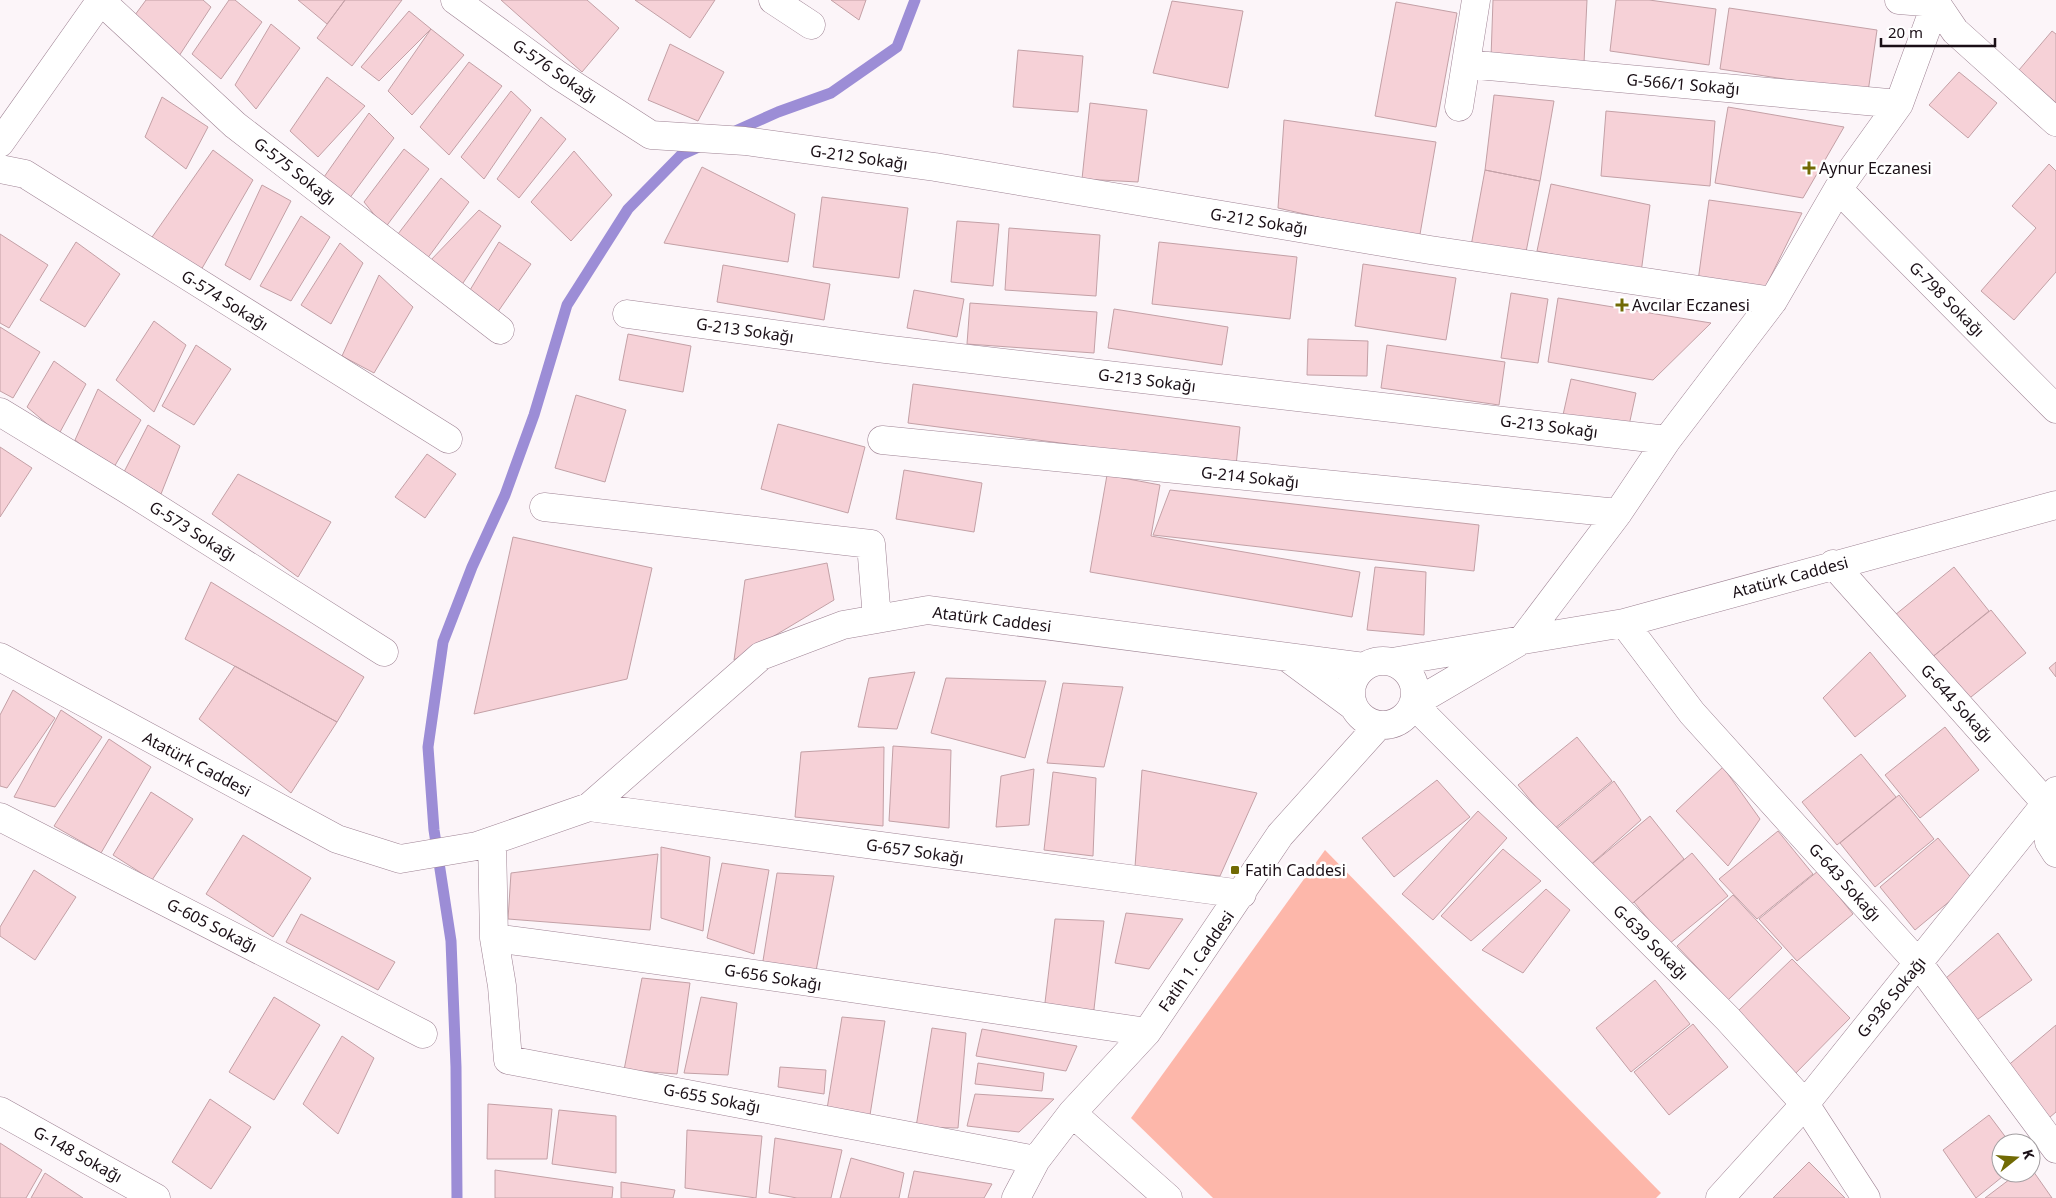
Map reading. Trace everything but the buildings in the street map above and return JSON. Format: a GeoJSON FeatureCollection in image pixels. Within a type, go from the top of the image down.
{"type":"FeatureCollection","features":[{"type":"Feature","properties":{"kind":"street"},"geometry":{"type":"LineString","coordinates":[[0,143],[100,0]]}},
{"type":"Feature","properties":{"kind":"street","name":"G-575 Sokağı"},"geometry":{"type":"LineString","coordinates":[[100,0],[235,125],[500,330]]}},
{"type":"Feature","properties":{"kind":"street","name":"G-576 Sokağı"},"geometry":{"type":"LineString","coordinates":[[455,0],[558,74],[651,135],[658,136]]}},
{"type":"Feature","properties":{"kind":"street"},"geometry":{"type":"LineString","coordinates":[[773,0],[811,25]]}},
{"type":"Feature","properties":{"kind":"street"},"geometry":{"type":"LineString","coordinates":[[1459,107],[1476,0]]}},
{"type":"Feature","properties":{"kind":"street"},"geometry":{"type":"LineString","coordinates":[[1899,0],[1937,2]]}},
{"type":"Feature","properties":{"kind":"street"},"geometry":{"type":"LineString","coordinates":[[1413,704],[1522,640],[1618,513],[1667,440],[1773,301],[1838,189],[1899,104],[1937,2]]}},
{"type":"Feature","properties":{"kind":"street"},"geometry":{"type":"LineString","coordinates":[[1937,2],[1955,31],[2056,122]]}},
{"type":"Feature","properties":{"kind":"street","name":"G-566/1 Sokağı"},"geometry":{"type":"LineString","coordinates":[[1466,64],[1899,104]]}},
{"type":"Feature","properties":{"kind":"street","name":"G-212 Sokağı"},"geometry":{"type":"LineString","coordinates":[[658,136],[745,141],[935,167],[1430,250],[1773,301]]}},
{"type":"Feature","properties":{"kind":"street","name":"G-574 Sokağı"},"geometry":{"type":"LineString","coordinates":[[0,168],[25,174],[448,439]]}},
{"type":"Feature","properties":{"kind":"street","name":"G-798 Sokağı"},"geometry":{"type":"LineString","coordinates":[[1838,189],[2056,409]]}},
{"type":"Feature","properties":{"kind":"street","name":"G-213 Sokağı"},"geometry":{"type":"LineString","coordinates":[[627,314],[884,349],[1667,440]]}},
{"type":"Feature","properties":{"kind":"street","name":"G-573 Sokağı"},"geometry":{"type":"LineString","coordinates":[[0,412],[125,488],[384,652]]}},
{"type":"Feature","properties":{"kind":"street","name":"G-214 Sokağı"},"geometry":{"type":"LineString","coordinates":[[882,440],[1618,513]]}},
{"type":"Feature","properties":{"kind":"street","name":"Atatürk Caddesi"},"geometry":{"type":"LineString","coordinates":[[1392,662],[1624,623],[1833,564],[1918,544],[2056,505]]}},
{"type":"Feature","properties":{"kind":"street"},"geometry":{"type":"LineString","coordinates":[[544,507],[871,544],[877,620]]}},
{"type":"Feature","properties":{"kind":"street","name":"G-644 Sokağı"},"geometry":{"type":"LineString","coordinates":[[1833,564],[2051,796]]}},
{"type":"Feature","properties":{"kind":"street","name":"Atatürk Caddesi"},"geometry":{"type":"LineString","coordinates":[[0,657],[337,839],[400,859],[485,843],[589,807],[761,656],[843,626],[928,610],[1364,667]]}},
{"type":"Feature","properties":{"kind":"street","name":"G-643 Sokağı"},"geometry":{"type":"LineString","coordinates":[[1624,623],[1692,713],[1919,964],[2056,1149]]}},
{"type":"Feature","properties":{"kind":"street"},"geometry":{"type":"LineString","coordinates":[[1285,656],[1354,706]]}},
{"type":"Feature","properties":{"kind":"street"},"geometry":{"type":"LineString","coordinates":[[1382,661],[1392,662],[1409,674],[1414,684],[1413,704],[1408,714],[1400,721],[1378,726],[1359,716],[1350,696],[1351,685],[1356,675],[1364,667],[1382,661]]}},
{"type":"Feature","properties":{"kind":"street","name":"G-639 Sokağı"},"geometry":{"type":"LineString","coordinates":[[1413,704],[1728,1019],[1805,1104],[1866,1198]]}},
{"type":"Feature","properties":{"kind":"street","name":"Fatih 1. Caddesi"},"geometry":{"type":"LineString","coordinates":[[1016,1198],[1036,1160],[1072,1113],[1147,1032],[1242,894],[1280,835],[1378,726]]}},
{"type":"Feature","properties":{"kind":"street"},"geometry":{"type":"LineString","coordinates":[[2051,796],[2048,842],[2056,852]]}},
{"type":"Feature","properties":{"kind":"street","name":"G-936 Sokağı"},"geometry":{"type":"LineString","coordinates":[[1720,1198],[1805,1104],[1919,964],[2051,796]]}},
{"type":"Feature","properties":{"kind":"street","name":"G-657 Sokağı"},"geometry":{"type":"LineString","coordinates":[[589,807],[1242,894]]}},
{"type":"Feature","properties":{"kind":"street","name":"G-605 Sokağı"},"geometry":{"type":"LineString","coordinates":[[0,817],[424,1034]]}},
{"type":"Feature","properties":{"kind":"street"},"geometry":{"type":"LineString","coordinates":[[485,843],[494,938]]}},
{"type":"Feature","properties":{"kind":"street","name":"G-656 Sokağı"},"geometry":{"type":"LineString","coordinates":[[494,938],[686,962],[788,980],[1147,1032]]}},
{"type":"Feature","properties":{"kind":"street","name":"G-655 Sokağı"},"geometry":{"type":"LineString","coordinates":[[494,938],[502,986],[508,1060],[1036,1160]]}},
{"type":"Feature","properties":{"kind":"street","name":"G-148 Sokağı"},"geometry":{"type":"LineString","coordinates":[[0,1111],[156,1198]]}},
{"type":"Feature","properties":{"kind":"street"},"geometry":{"type":"LineString","coordinates":[[1072,1113],[1168,1198]]}},
{"type":"Feature","properties":{"kind":"shaded area"},"geometry":{"type":"Polygon","coordinates":[[[1325,850],[1661,1193],[1656,1198],[1213,1198],[1131,1118],[1325,850]]]}},
{"type":"Feature","properties":{"kind":"waterway"},"geometry":{"type":"LineString","coordinates":[[731,133],[778,112],[831,93],[897,47],[915,0]]}},
{"type":"Feature","properties":{"kind":"waterway"},"geometry":{"type":"LineString","coordinates":[[457,1198],[456,1067],[451,941],[434,830],[428,747],[443,642],[472,567],[505,495],[534,415],[567,305],[628,209],[681,155],[703,145]]}},
{"type":"Feature","properties":{"kind":"place","name":"Aynur Eczanesi"},"geometry":{"type":"Point","coordinates":[1809,168]}},
{"type":"Feature","properties":{"kind":"place","name":"Avcılar Eczanesi"},"geometry":{"type":"Point","coordinates":[1622,305]}},
{"type":"Feature","properties":{"kind":"place","name":"Fatih Caddesi"},"geometry":{"type":"Point","coordinates":[1235,870]}}]}
